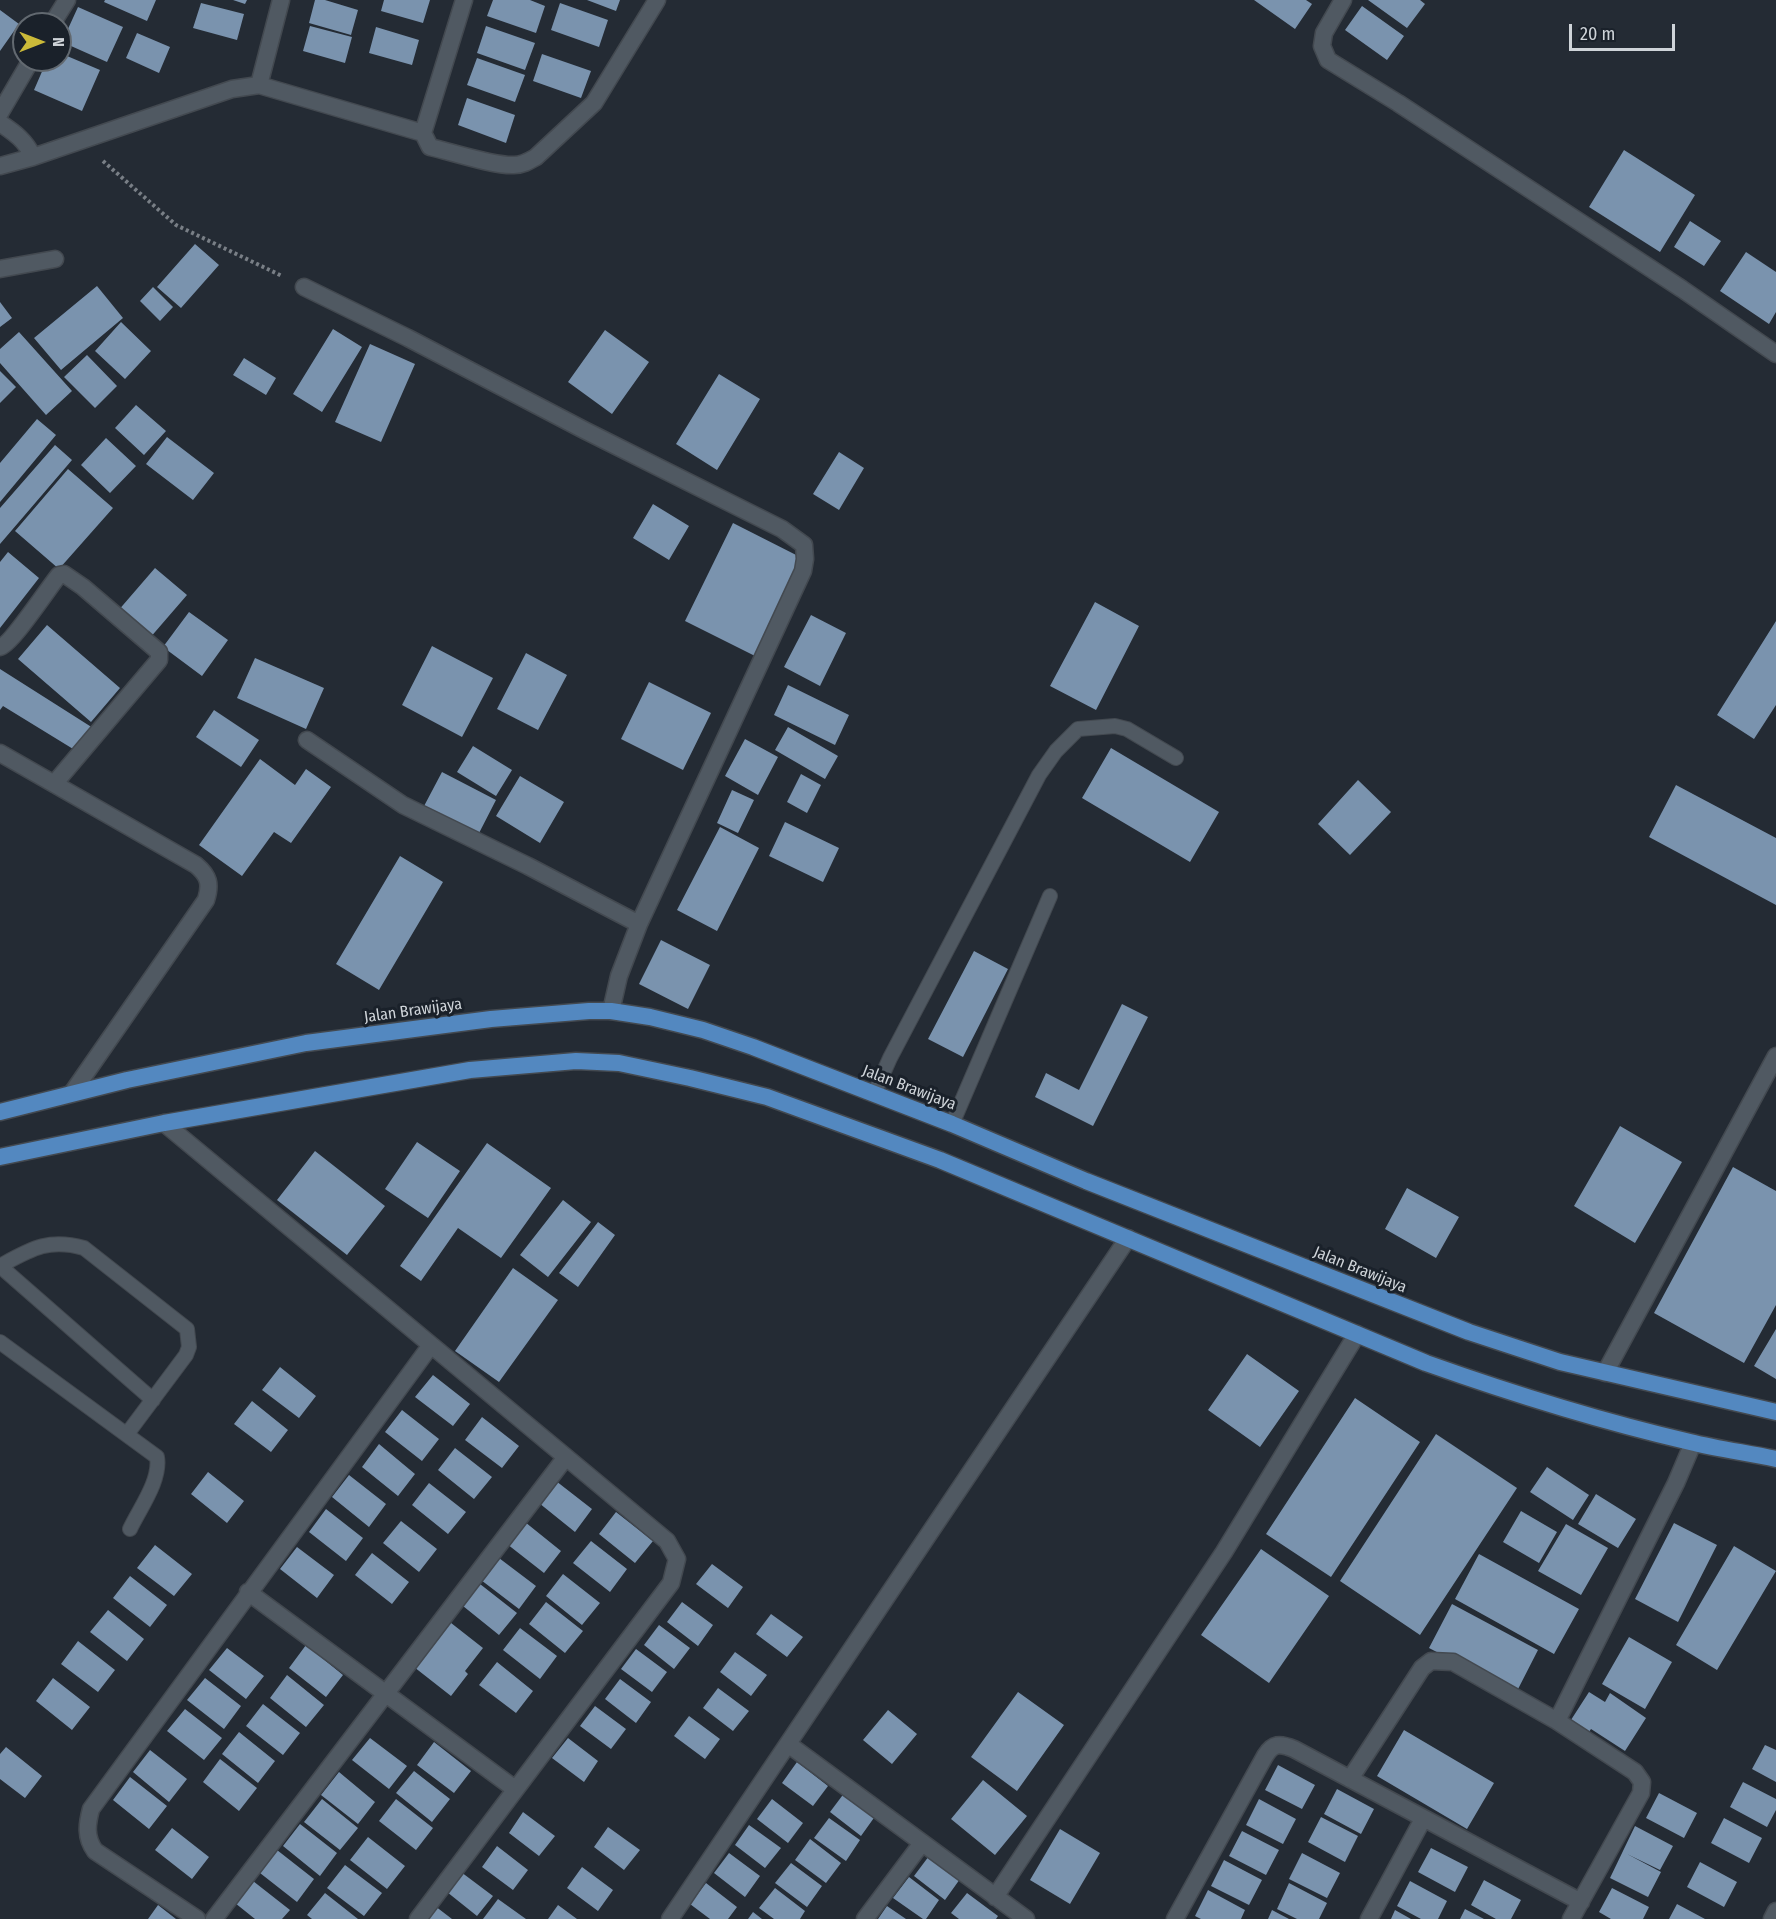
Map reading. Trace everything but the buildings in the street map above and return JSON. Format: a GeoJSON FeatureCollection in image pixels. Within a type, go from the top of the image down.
{"type":"FeatureCollection","features":[{"type":"Feature","properties":{"kind":"highway","name":"Jalan Brawijaya"},"geometry":{"type":"LineString","coordinates":[[0,1112],[72,1093],[306,1043],[492,1018],[611,1011],[650,1017],[703,1030],[753,1047],[952,1124],[1097,1185],[1469,1332],[1560,1362],[1776,1412]]}},
{"type":"Feature","properties":{"kind":"highway"},"geometry":{"type":"LineString","coordinates":[[0,1157],[164,1123],[470,1070],[576,1061],[619,1063],[767,1097],[940,1160],[1426,1363],[1501,1390],[1603,1421],[1693,1443],[1776,1459]]}},
{"type":"Feature","properties":{"kind":"street"},"geometry":{"type":"LineString","coordinates":[[259,85],[280,0]]}},
{"type":"Feature","properties":{"kind":"street"},"geometry":{"type":"LineString","coordinates":[[464,0],[423,132],[430,147],[503,165],[516,165],[536,157],[594,103],[657,0]]}},
{"type":"Feature","properties":{"kind":"street"},"geometry":{"type":"LineString","coordinates":[[1343,0],[1324,33],[1322,45],[1328,60],[1656,271],[1776,354]]}},
{"type":"Feature","properties":{"kind":"street"},"geometry":{"type":"LineString","coordinates":[[0,113],[24,72]]}},
{"type":"Feature","properties":{"kind":"street"},"geometry":{"type":"LineString","coordinates":[[0,166],[33,157],[232,89],[259,85],[423,132]]}},
{"type":"Feature","properties":{"kind":"street"},"geometry":{"type":"LineString","coordinates":[[0,123],[22,138],[33,157]]}},
{"type":"Feature","properties":{"kind":"street"},"geometry":{"type":"LineString","coordinates":[[0,269],[55,259]]}},
{"type":"Feature","properties":{"kind":"street"},"geometry":{"type":"LineString","coordinates":[[304,287],[782,529],[804,545],[806,559],[803,571],[639,924],[619,976],[611,1011]]}},
{"type":"Feature","properties":{"kind":"street"},"geometry":{"type":"LineString","coordinates":[[0,647],[5,646],[45,592],[60,575],[64,574],[159,652],[159,660],[54,784]]}},
{"type":"Feature","properties":{"kind":"street"},"geometry":{"type":"LineString","coordinates":[[307,740],[403,805],[528,866],[639,924]]}},
{"type":"Feature","properties":{"kind":"street"},"geometry":{"type":"LineString","coordinates":[[0,753],[196,865],[205,872],[209,880],[206,900],[72,1093]]}},
{"type":"Feature","properties":{"kind":"street"},"geometry":{"type":"LineString","coordinates":[[1605,1373],[1776,1056]]}},
{"type":"Feature","properties":{"kind":"street"},"geometry":{"type":"LineString","coordinates":[[164,1123],[667,1541],[677,1559],[671,1583],[418,1919]]}},
{"type":"Feature","properties":{"kind":"street"},"geometry":{"type":"LineString","coordinates":[[670,1919],[1128,1238]]}},
{"type":"Feature","properties":{"kind":"street"},"geometry":{"type":"LineString","coordinates":[[995,1897],[1224,1552],[1357,1334]]}},
{"type":"Feature","properties":{"kind":"street"},"geometry":{"type":"LineString","coordinates":[[197,1919],[96,1851],[90,1844],[87,1823],[91,1809],[248,1592],[431,1346]]}},
{"type":"Feature","properties":{"kind":"street"},"geometry":{"type":"LineString","coordinates":[[1557,1721],[1676,1483],[1693,1443]]}},
{"type":"Feature","properties":{"kind":"street"},"geometry":{"type":"LineString","coordinates":[[214,1919],[566,1457]]}},
{"type":"Feature","properties":{"kind":"street"},"geometry":{"type":"LineString","coordinates":[[248,1592],[515,1789]]}},
{"type":"Feature","properties":{"kind":"street"},"geometry":{"type":"LineString","coordinates":[[1350,1779],[1422,1668],[1431,1661],[1453,1662],[1557,1721],[1635,1772],[1642,1782],[1641,1793],[1571,1919]]}},
{"type":"Feature","properties":{"kind":"street"},"geometry":{"type":"LineString","coordinates":[[788,1744],[1026,1919]]}},
{"type":"Feature","properties":{"kind":"street"},"geometry":{"type":"LineString","coordinates":[[1175,1919],[1270,1748],[1285,1745],[1581,1902]]}},
{"type":"Feature","properties":{"kind":"street"},"geometry":{"type":"LineString","coordinates":[[1369,1919],[1423,1819]]}},
{"type":"Feature","properties":{"kind":"street"},"geometry":{"type":"LineString","coordinates":[[865,1919],[922,1843]]}},
{"type":"Feature","properties":{"kind":"street"},"geometry":{"type":"LineString","coordinates":[[1772,1919],[1776,1911]]}},
{"type":"Feature","properties":{"kind":"lane"},"geometry":{"type":"LineString","coordinates":[[874,1094],[890,1058],[1034,786],[1056,751],[1078,729],[1115,726],[1127,729],[1176,758]]}},
{"type":"Feature","properties":{"kind":"lane"},"geometry":{"type":"LineString","coordinates":[[952,1124],[1050,896]]}},
{"type":"Feature","properties":{"kind":"lane"},"geometry":{"type":"LineString","coordinates":[[127,1434],[153,1400],[186,1355],[189,1347],[187,1329],[84,1248],[67,1244],[50,1244],[32,1249],[0,1266],[153,1400]]}},
{"type":"Feature","properties":{"kind":"lane"},"geometry":{"type":"LineString","coordinates":[[0,1341],[157,1456],[156,1477],[130,1529]]}},
{"type":"Feature","properties":{"kind":"path"},"geometry":{"type":"LineString","coordinates":[[80,141],[156,210],[176,225],[304,287]]}}]}
